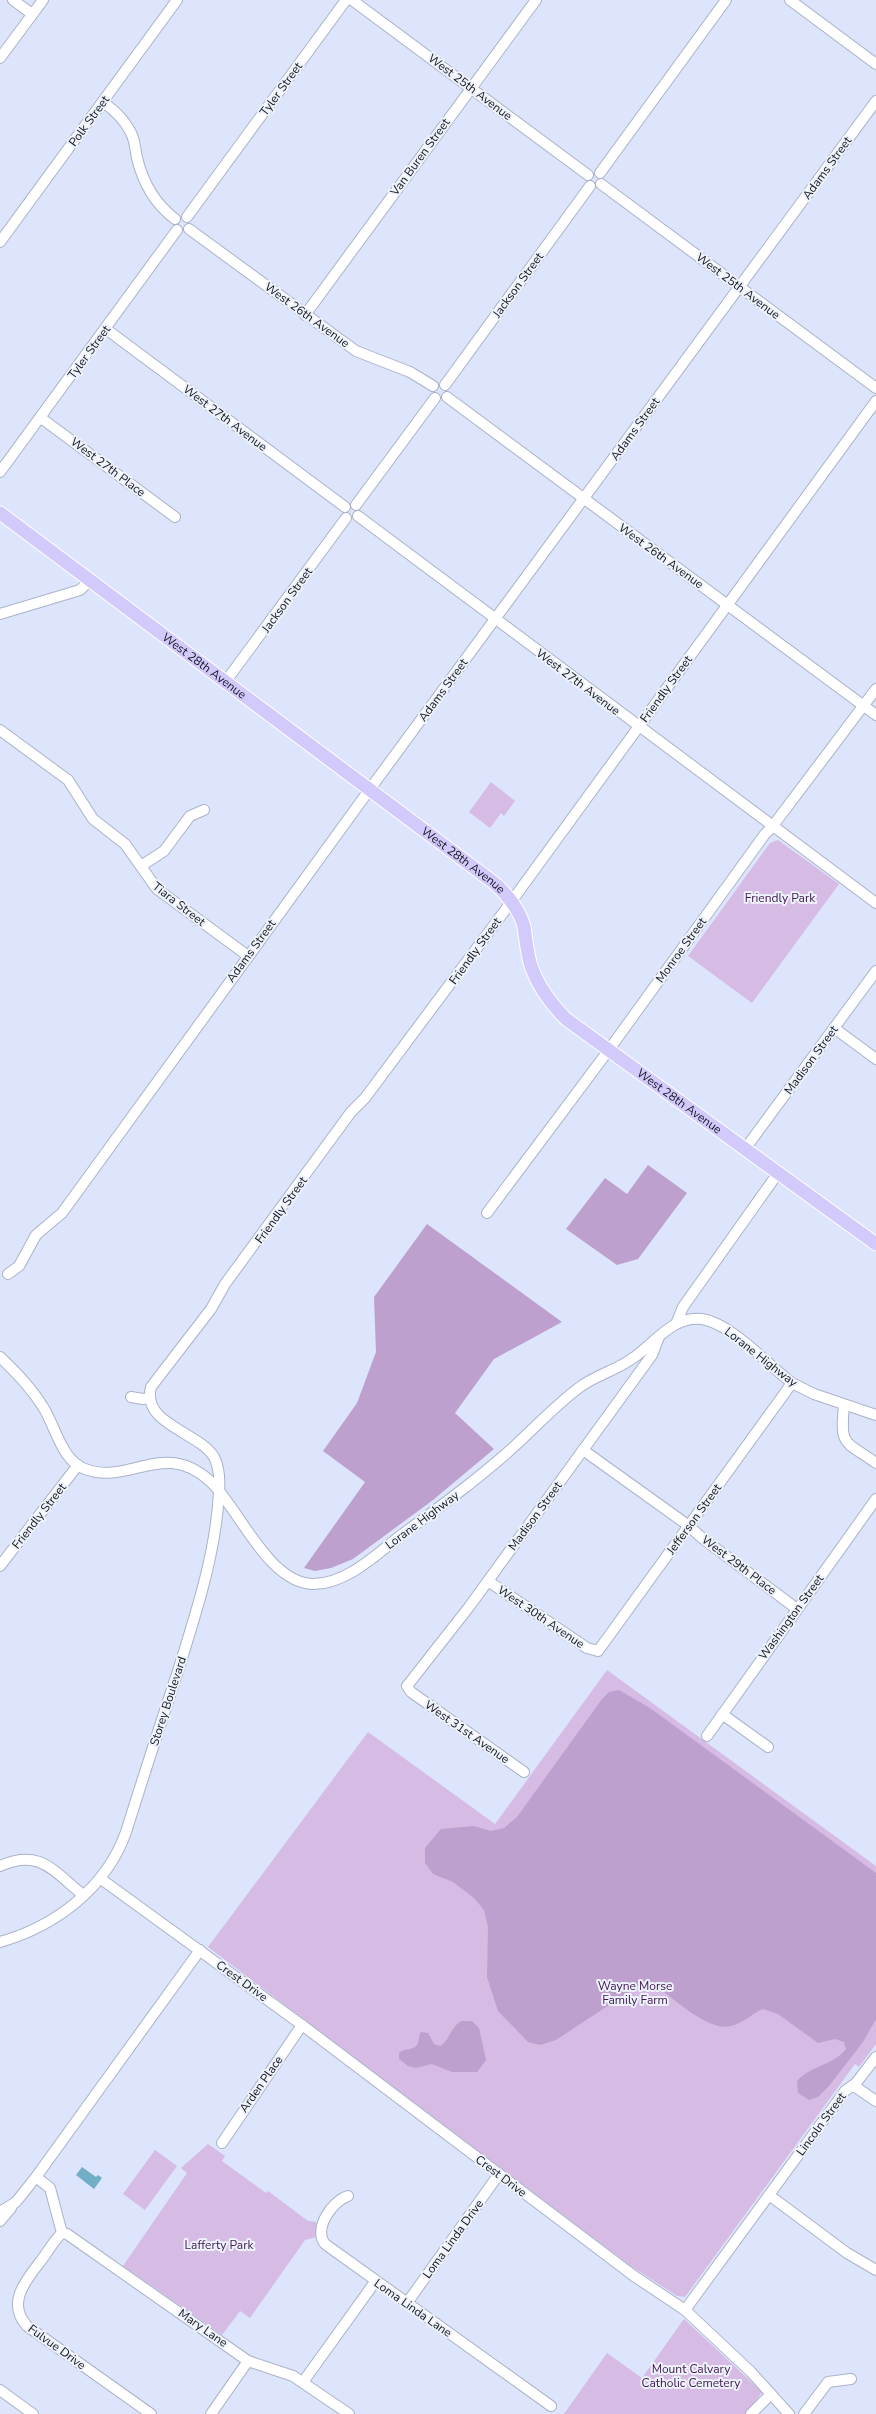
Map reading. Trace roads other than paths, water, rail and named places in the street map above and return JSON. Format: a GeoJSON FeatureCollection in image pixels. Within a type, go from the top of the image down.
{"type":"FeatureCollection","features":[{"type":"Feature","properties":{"kind":"main road","name":"West 28th Avenue"},"geometry":{"type":"LineString","coordinates":[[0,514],[226,681],[480,871],[503,890],[522,922],[531,967],[546,995],[566,1019],[608,1051],[876,1244]]}},
{"type":"Feature","properties":{"kind":"street"},"geometry":{"type":"LineString","coordinates":[[13,0],[32,14]]}},
{"type":"Feature","properties":{"kind":"street"},"geometry":{"type":"LineString","coordinates":[[0,58],[43,0]]}},
{"type":"Feature","properties":{"kind":"street","name":"Polk Street"},"geometry":{"type":"LineString","coordinates":[[0,242],[177,0]]}},
{"type":"Feature","properties":{"kind":"street","name":"Tyler Street"},"geometry":{"type":"LineString","coordinates":[[187,217],[346,0]]}},
{"type":"Feature","properties":{"kind":"street","name":"West 25th Avenue"},"geometry":{"type":"LineString","coordinates":[[352,0],[588,175]]}},
{"type":"Feature","properties":{"kind":"street","name":"Van Buren Street"},"geometry":{"type":"LineString","coordinates":[[305,315],[536,0]]}},
{"type":"Feature","properties":{"kind":"street"},"geometry":{"type":"LineString","coordinates":[[600,173],[726,0]]}},
{"type":"Feature","properties":{"kind":"street"},"geometry":{"type":"LineString","coordinates":[[790,0],[876,64]]}},
{"type":"Feature","properties":{"kind":"street"},"geometry":{"type":"LineString","coordinates":[[103,102],[116,112],[130,131],[142,178],[148,190],[156,202],[175,219]]}},
{"type":"Feature","properties":{"kind":"street","name":"Adams Street"},"geometry":{"type":"LineString","coordinates":[[8,1274],[19,1266],[36,1235],[62,1213],[370,789],[876,102]]}},
{"type":"Feature","properties":{"kind":"street"},"geometry":{"type":"LineString","coordinates":[[593,172],[600,173],[602,178],[601,184],[596,187],[590,186],[587,180],[588,175],[593,172]]}},
{"type":"Feature","properties":{"kind":"street","name":"West 25th Avenue"},"geometry":{"type":"LineString","coordinates":[[601,184],[876,388]]}},
{"type":"Feature","properties":{"kind":"street","name":"Jackson Street"},"geometry":{"type":"LineString","coordinates":[[445,385],[590,186]]}},
{"type":"Feature","properties":{"kind":"street"},"geometry":{"type":"LineString","coordinates":[[180,216],[187,217],[190,222],[189,229],[184,232],[177,230],[174,226],[175,219],[180,216]]}},
{"type":"Feature","properties":{"kind":"street","name":"West 26th Avenue"},"geometry":{"type":"LineString","coordinates":[[189,229],[356,351],[410,372],[433,386]]}},
{"type":"Feature","properties":{"kind":"street","name":"Tyler Street"},"geometry":{"type":"LineString","coordinates":[[0,472],[177,230]]}},
{"type":"Feature","properties":{"kind":"street","name":"West 27th Avenue"},"geometry":{"type":"LineString","coordinates":[[106,329],[345,507]]}},
{"type":"Feature","properties":{"kind":"street"},"geometry":{"type":"LineString","coordinates":[[438,383],[445,385],[448,391],[447,397],[441,400],[435,398],[431,392],[433,386],[438,383]]}},
{"type":"Feature","properties":{"kind":"street","name":"West 26th Avenue"},"geometry":{"type":"LineString","coordinates":[[447,397],[876,715]]}},
{"type":"Feature","properties":{"kind":"street"},"geometry":{"type":"LineString","coordinates":[[356,505],[435,398]]}},
{"type":"Feature","properties":{"kind":"street","name":"Friendly Street"},"geometry":{"type":"LineString","coordinates":[[150,1398],[151,1387],[156,1378],[211,1309],[225,1284],[351,1112],[365,1098],[511,902],[876,401]]}},
{"type":"Feature","properties":{"kind":"street","name":"West 27th Place"},"geometry":{"type":"LineString","coordinates":[[40,418],[175,517]]}},
{"type":"Feature","properties":{"kind":"street"},"geometry":{"type":"LineString","coordinates":[[350,503],[356,505],[360,510],[358,516],[353,520],[346,518],[343,512],[345,507],[350,503]]}},
{"type":"Feature","properties":{"kind":"street","name":"West 27th Avenue"},"geometry":{"type":"LineString","coordinates":[[358,516],[494,620],[876,903]]}},
{"type":"Feature","properties":{"kind":"street","name":"Jackson Street"},"geometry":{"type":"LineString","coordinates":[[226,681],[346,518]]}},
{"type":"Feature","properties":{"kind":"street"},"geometry":{"type":"LineString","coordinates":[[0,614],[80,590],[90,580]]}},
{"type":"Feature","properties":{"kind":"street","name":"Monroe Street"},"geometry":{"type":"LineString","coordinates":[[487,1213],[608,1051],[764,834],[772,827],[876,689]]}},
{"type":"Feature","properties":{"kind":"street","name":"Tiara Street"},"geometry":{"type":"LineString","coordinates":[[0,730],[68,780],[93,819],[124,842],[153,885],[248,956]]}},
{"type":"Feature","properties":{"kind":"street"},"geometry":{"type":"LineString","coordinates":[[141,866],[166,848],[190,816],[204,810]]}},
{"type":"Feature","properties":{"kind":"street","name":"Madison Street"},"geometry":{"type":"LineString","coordinates":[[745,1149],[876,971]]}},
{"type":"Feature","properties":{"kind":"street"},"geometry":{"type":"LineString","coordinates":[[834,1028],[876,1059]]}},
{"type":"Feature","properties":{"kind":"street"},"geometry":{"type":"LineString","coordinates":[[676,1324],[688,1300],[778,1173]]}},
{"type":"Feature","properties":{"kind":"street","name":"Lorane Highway"},"geometry":{"type":"LineString","coordinates":[[78,1466],[92,1471],[112,1472],[158,1463],[174,1463],[190,1468],[202,1475],[219,1492],[268,1558],[283,1571],[297,1580],[311,1584],[326,1582],[342,1577],[443,1504],[506,1453],[582,1385],[629,1361],[660,1335],[676,1324],[693,1319],[718,1324],[736,1335],[792,1383],[814,1394],[876,1415]]}},
{"type":"Feature","properties":{"kind":"street","name":"Madison Street"},"geometry":{"type":"LineString","coordinates":[[411,1692],[407,1688],[408,1684],[488,1581],[652,1355],[660,1335]]}},
{"type":"Feature","properties":{"kind":"street"},"geometry":{"type":"LineString","coordinates":[[0,1358],[10,1367],[43,1407],[62,1445],[78,1466]]}},
{"type":"Feature","properties":{"kind":"street","name":"Jefferson Street"},"geometry":{"type":"LineString","coordinates":[[594,1652],[600,1650],[792,1383]]}},
{"type":"Feature","properties":{"kind":"street"},"geometry":{"type":"LineString","coordinates":[[130,1397],[143,1399],[150,1398],[153,1407],[161,1416],[213,1455],[219,1476],[219,1492]]}},
{"type":"Feature","properties":{"kind":"street"},"geometry":{"type":"LineString","coordinates":[[844,1405],[841,1431],[844,1439],[876,1463]]}},
{"type":"Feature","properties":{"kind":"street","name":"West 29th Place"},"geometry":{"type":"LineString","coordinates":[[583,1450],[689,1526],[702,1538],[797,1609]]}},
{"type":"Feature","properties":{"kind":"street","name":"Friendly Street"},"geometry":{"type":"LineString","coordinates":[[0,1566],[78,1466]]}},
{"type":"Feature","properties":{"kind":"street","name":"Storey Boulevard"},"geometry":{"type":"LineString","coordinates":[[0,1942],[54,1920],[101,1879],[116,1856],[124,1838],[202,1595],[219,1492]]}},
{"type":"Feature","properties":{"kind":"street","name":"Washington Street"},"geometry":{"type":"LineString","coordinates":[[707,1736],[876,1499]]}},
{"type":"Feature","properties":{"kind":"street","name":"West 30th Avenue"},"geometry":{"type":"LineString","coordinates":[[488,1581],[594,1652]]}},
{"type":"Feature","properties":{"kind":"street","name":"West 31st Avenue"},"geometry":{"type":"LineString","coordinates":[[411,1692],[524,1772]]}},
{"type":"Feature","properties":{"kind":"street"},"geometry":{"type":"LineString","coordinates":[[722,1714],[768,1747]]}},
{"type":"Feature","properties":{"kind":"street"},"geometry":{"type":"LineString","coordinates":[[0,1866],[19,1859],[33,1859],[47,1866],[83,1895]]}},
{"type":"Feature","properties":{"kind":"street","name":"Crest Drive"},"geometry":{"type":"LineString","coordinates":[[101,1879],[302,2025],[634,2276],[685,2310],[790,2414]]}},
{"type":"Feature","properties":{"kind":"street"},"geometry":{"type":"LineString","coordinates":[[0,2221],[36,2177],[200,1950]]}},
{"type":"Feature","properties":{"kind":"street","name":"Arden Place"},"geometry":{"type":"LineString","coordinates":[[222,2143],[302,2025]]}},
{"type":"Feature","properties":{"kind":"street","name":"Lincoln Street"},"geometry":{"type":"LineString","coordinates":[[685,2310],[845,2090],[852,2086],[876,2057]]}},
{"type":"Feature","properties":{"kind":"street"},"geometry":{"type":"LineString","coordinates":[[852,2086],[876,2101]]}},
{"type":"Feature","properties":{"kind":"street","name":"Loma Linda Drive"},"geometry":{"type":"LineString","coordinates":[[407,2303],[499,2174]]}},
{"type":"Feature","properties":{"kind":"street"},"geometry":{"type":"LineString","coordinates":[[36,2177],[50,2188],[62,2233]]}},
{"type":"Feature","properties":{"kind":"street"},"geometry":{"type":"LineString","coordinates":[[769,2195],[847,2253],[876,2270]]}},
{"type":"Feature","properties":{"kind":"street","name":"Loma Linda Lane"},"geometry":{"type":"LineString","coordinates":[[348,2196],[337,2201],[323,2222],[321,2237],[329,2248],[551,2406]]}},
{"type":"Feature","properties":{"kind":"street"},"geometry":{"type":"LineString","coordinates":[[0,2212],[16,2202]]}},
{"type":"Feature","properties":{"kind":"street","name":"Mary Lane"},"geometry":{"type":"LineString","coordinates":[[62,2233],[67,2234],[135,2280],[248,2362],[293,2376],[304,2382],[349,2414]]}},
{"type":"Feature","properties":{"kind":"street","name":"Fulvue Drive"},"geometry":{"type":"LineString","coordinates":[[62,2233],[23,2285],[17,2303],[19,2315],[27,2326],[151,2414]]}},
{"type":"Feature","properties":{"kind":"street"},"geometry":{"type":"LineString","coordinates":[[304,2382],[376,2282]]}},
{"type":"Feature","properties":{"kind":"street"},"geometry":{"type":"LineString","coordinates":[[211,2414],[248,2362]]}},
{"type":"Feature","properties":{"kind":"street"},"geometry":{"type":"LineString","coordinates":[[804,2414],[828,2382],[851,2379]]}},
{"type":"Feature","properties":{"kind":"street"},"geometry":{"type":"LineString","coordinates":[[0,2390],[33,2414]]}},
{"type":"Feature","properties":{"kind":"street"},"geometry":{"type":"LineString","coordinates":[[751,2414],[771,2394]]}},
{"type":"Feature","properties":{"kind":"water"},"geometry":{"type":"Polygon","coordinates":[[[82,2167],[96,2177],[98,2175],[102,2178],[94,2189],[76,2175],[82,2167]]]}},
{"type":"Feature","properties":{"kind":"park label","name":"Friendly Park"},"geometry":{"type":"Point","coordinates":[780,898]}},
{"type":"Feature","properties":{"kind":"park label","name":"Wayne Morse Family Farm"},"geometry":{"type":"Point","coordinates":[635,1993]}},
{"type":"Feature","properties":{"kind":"park label","name":"Lafferty Park"},"geometry":{"type":"Point","coordinates":[219,2245]}},
{"type":"Feature","properties":{"kind":"park label","name":"Mount Calvary Catholic Cemetery"},"geometry":{"type":"Point","coordinates":[691,2376]}}]}
